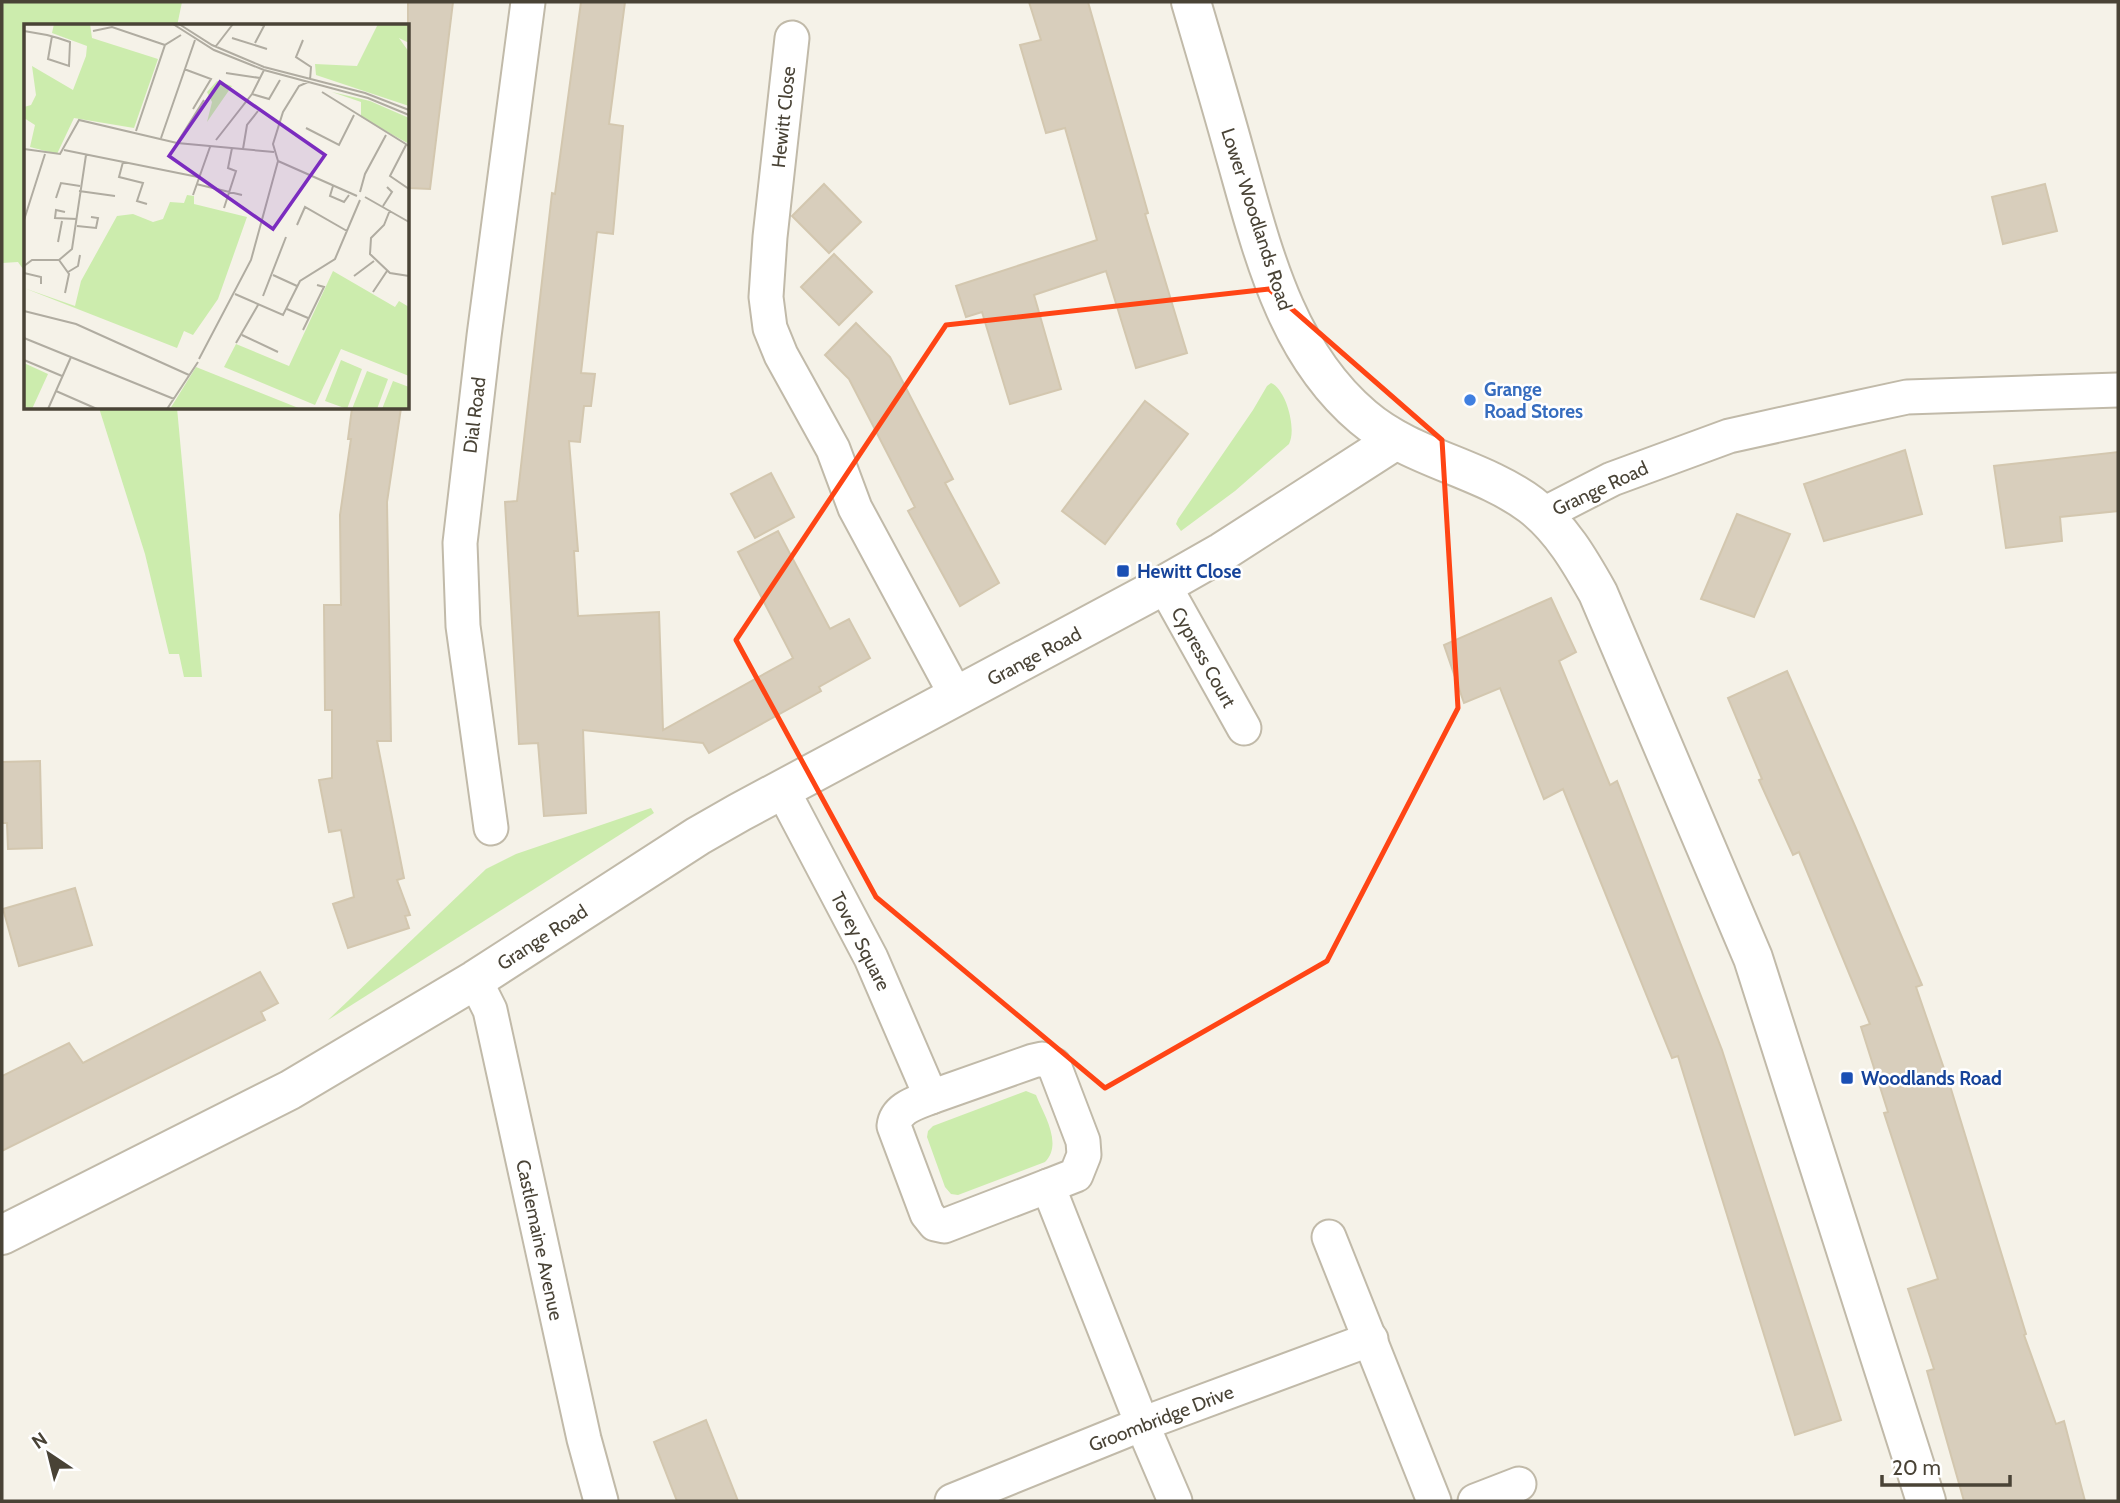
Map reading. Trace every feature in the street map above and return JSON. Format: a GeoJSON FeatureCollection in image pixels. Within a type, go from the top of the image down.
{"type":"FeatureCollection","features":[{"type":"Feature","properties":{"kind":"street","name":"Dial Road"},"geometry":{"type":"LineString","coordinates":[[491,828],[463,626],[460,543],[528,2]]}},
{"type":"Feature","properties":{"kind":"street","name":"Lower Woodlands Road"},"geometry":{"type":"LineString","coordinates":[[1191,2],[1250,206],[1275,285],[1290,322],[1312,361],[1339,394],[1370,423],[1396,440]]}},
{"type":"Feature","properties":{"kind":"street","name":"Hewitt Close"},"geometry":{"type":"LineString","coordinates":[[792,37],[770,237],[766,297],[770,328],[781,355],[833,449],[855,508],[957,697]]}},
{"type":"Feature","properties":{"kind":"street","name":"Grange Road"},"geometry":{"type":"LineString","coordinates":[[2,1235],[290,1090],[475,980],[698,836],[1164,585],[1232,546],[1396,440],[1496,484],[1542,515],[1612,479],[1729,436],[1850,409],[1907,397],[2118,390]]}},
{"type":"Feature","properties":{"kind":"street"},"geometry":{"type":"LineString","coordinates":[[1542,515],[1565,540],[1598,593],[1748,946],[1790,1069],[1926,1501]]}},
{"type":"Feature","properties":{"kind":"street","name":"Cypress Court"},"geometry":{"type":"LineString","coordinates":[[1164,585],[1244,728]]}},
{"type":"Feature","properties":{"kind":"street","name":"Tovey Square"},"geometry":{"type":"LineString","coordinates":[[782,789],[872,958],[931,1097]]}},
{"type":"Feature","properties":{"kind":"street","name":"Castlemaine Avenue"},"geometry":{"type":"LineString","coordinates":[[475,980],[490,1010],[584,1438],[601,1501]]}},
{"type":"Feature","properties":{"kind":"street"},"geometry":{"type":"LineString","coordinates":[[1042,1059],[1053,1062],[1083,1141],[1084,1155],[1076,1175],[944,1226],[934,1224],[927,1214],[894,1126],[896,1116],[902,1111],[931,1097],[1032,1061],[1042,1059]]}},
{"type":"Feature","properties":{"kind":"street"},"geometry":{"type":"LineString","coordinates":[[1048,1186],[1175,1501]]}},
{"type":"Feature","properties":{"kind":"street"},"geometry":{"type":"LineString","coordinates":[[1329,1237],[1434,1501]]}},
{"type":"Feature","properties":{"kind":"street","name":"Groombridge Drive"},"geometry":{"type":"LineString","coordinates":[[952,1501],[1142,1424],[1371,1339]]}},
{"type":"Feature","properties":{"kind":"street"},"geometry":{"type":"LineString","coordinates":[[1475,1501],[1519,1484]]}},
{"type":"Feature","properties":{"kind":"highlighted area"},"geometry":{"type":"Polygon","coordinates":[[[1269,289],[1442,440],[1458,708],[1327,961],[1105,1088],[876,897],[736,640],[946,325],[1269,289]]]}},
{"type":"Feature","properties":{"kind":"green space"},"geometry":{"type":"Polygon","coordinates":[[[2,2],[182,2],[177,24],[24,24],[24,270],[18,262],[2,263],[2,2]]]}},
{"type":"Feature","properties":{"kind":"green space"},"geometry":{"type":"Polygon","coordinates":[[[1271,383],[1281,393],[1289,410],[1292,429],[1289,444],[1235,491],[1181,531],[1176,524],[1178,519],[1271,383]]]}},
{"type":"Feature","properties":{"kind":"green space"},"geometry":{"type":"Polygon","coordinates":[[[100,410],[177,410],[202,677],[184,677],[179,654],[169,654],[145,554],[100,410]]]}},
{"type":"Feature","properties":{"kind":"green space"},"geometry":{"type":"Polygon","coordinates":[[[651,808],[654,813],[328,1020],[486,869],[516,854],[651,808]]]}},
{"type":"Feature","properties":{"kind":"green space"},"geometry":{"type":"Polygon","coordinates":[[[1026,1091],[1036,1095],[1050,1129],[1052,1147],[1045,1162],[958,1195],[951,1194],[945,1187],[927,1137],[928,1131],[933,1126],[1026,1091]]]}},
{"type":"Feature","properties":{"kind":"building"},"geometry":{"type":"Polygon","coordinates":[[[408,2],[453,2],[430,189],[410,188],[408,2]]]}},
{"type":"Feature","properties":{"kind":"building"},"geometry":{"type":"Polygon","coordinates":[[[581,2],[625,2],[609,124],[623,126],[613,234],[597,232],[581,373],[595,374],[591,406],[584,406],[580,442],[569,441],[578,551],[574,551],[578,616],[659,612],[663,730],[793,658],[738,552],[778,531],[830,629],[849,619],[870,658],[819,687],[821,691],[709,753],[703,743],[583,730],[586,813],[544,816],[538,743],[519,744],[505,502],[517,501],[552,193],[555,194],[581,2]]]}},
{"type":"Feature","properties":{"kind":"building"},"geometry":{"type":"Polygon","coordinates":[[[1029,2],[1088,2],[1148,213],[1145,214],[1187,353],[1136,368],[1106,271],[1034,295],[1061,389],[1010,404],[982,312],[966,317],[956,286],[1097,240],[1065,128],[1046,133],[1020,45],[1041,40],[1029,2]]]}},
{"type":"Feature","properties":{"kind":"building"},"geometry":{"type":"Polygon","coordinates":[[[824,184],[861,222],[829,253],[792,216],[824,184]]]}},
{"type":"Feature","properties":{"kind":"building"},"geometry":{"type":"Polygon","coordinates":[[[2045,184],[2057,231],[2003,244],[1992,197],[2045,184]]]}},
{"type":"Feature","properties":{"kind":"building"},"geometry":{"type":"Polygon","coordinates":[[[834,254],[872,292],[839,325],[801,287],[834,254]]]}},
{"type":"Feature","properties":{"kind":"building"},"geometry":{"type":"Polygon","coordinates":[[[856,323],[890,357],[953,479],[945,483],[999,583],[960,606],[908,511],[915,507],[849,379],[825,355],[856,323]]]}},
{"type":"Feature","properties":{"kind":"building"},"geometry":{"type":"Polygon","coordinates":[[[1145,401],[1188,434],[1105,544],[1062,511],[1145,401]]]}},
{"type":"Feature","properties":{"kind":"building"},"geometry":{"type":"Polygon","coordinates":[[[352,410],[401,410],[387,502],[391,741],[377,741],[404,878],[397,880],[410,915],[405,916],[409,928],[348,948],[333,904],[354,897],[341,830],[329,832],[319,780],[332,778],[332,710],[325,710],[324,605],[341,605],[340,515],[351,439],[348,439],[352,410]]]}},
{"type":"Feature","properties":{"kind":"building"},"geometry":{"type":"Polygon","coordinates":[[[1905,450],[1922,514],[1824,541],[1804,484],[1905,450]]]}},
{"type":"Feature","properties":{"kind":"building"},"geometry":{"type":"Polygon","coordinates":[[[2118,452],[2118,511],[2060,517],[2062,541],[2006,548],[1994,466],[2118,452]]]}},
{"type":"Feature","properties":{"kind":"building"},"geometry":{"type":"Polygon","coordinates":[[[771,473],[794,517],[755,538],[731,494],[771,473]]]}},
{"type":"Feature","properties":{"kind":"building"},"geometry":{"type":"Polygon","coordinates":[[[1737,514],[1790,534],[1754,617],[1701,599],[1737,514]]]}},
{"type":"Feature","properties":{"kind":"building"},"geometry":{"type":"Polygon","coordinates":[[[1551,598],[1576,652],[1559,661],[1610,785],[1617,781],[1722,1050],[1841,1420],[1795,1435],[1678,1056],[1672,1058],[1563,789],[1544,799],[1500,688],[1464,703],[1444,645],[1551,598]]]}},
{"type":"Feature","properties":{"kind":"building"},"geometry":{"type":"Polygon","coordinates":[[[1787,671],[1922,985],[1916,987],[1951,1089],[2026,1334],[2024,1335],[2056,1424],[2064,1421],[2085,1501],[1964,1501],[1927,1371],[1934,1369],[1908,1289],[1938,1279],[1884,1113],[1888,1112],[1861,1027],[1870,1024],[1799,852],[1793,855],[1759,780],[1762,779],[1728,698],[1787,671]]]}},
{"type":"Feature","properties":{"kind":"building"},"geometry":{"type":"Polygon","coordinates":[[[40,761],[42,848],[8,849],[7,823],[2,823],[2,762],[40,761]]]}},
{"type":"Feature","properties":{"kind":"building"},"geometry":{"type":"Polygon","coordinates":[[[75,888],[92,945],[19,966],[3,909],[75,888]]]}},
{"type":"Feature","properties":{"kind":"building"},"geometry":{"type":"Polygon","coordinates":[[[260,972],[278,1003],[261,1012],[265,1020],[2,1151],[2,1076],[69,1043],[83,1063],[260,972]]]}},
{"type":"Feature","properties":{"kind":"building"},"geometry":{"type":"Polygon","coordinates":[[[706,1420],[738,1501],[677,1501],[654,1442],[706,1420]]]}},
{"type":"Feature","properties":{"kind":"place","name":"Grange Road Stores"},"geometry":{"type":"Point","coordinates":[1470,400]}},
{"type":"Feature","properties":{"kind":"place","name":"Hewitt Close"},"geometry":{"type":"Point","coordinates":[1123,571]}},
{"type":"Feature","properties":{"kind":"place","name":"Woodlands Road"},"geometry":{"type":"Point","coordinates":[1847,1078]}}]}
